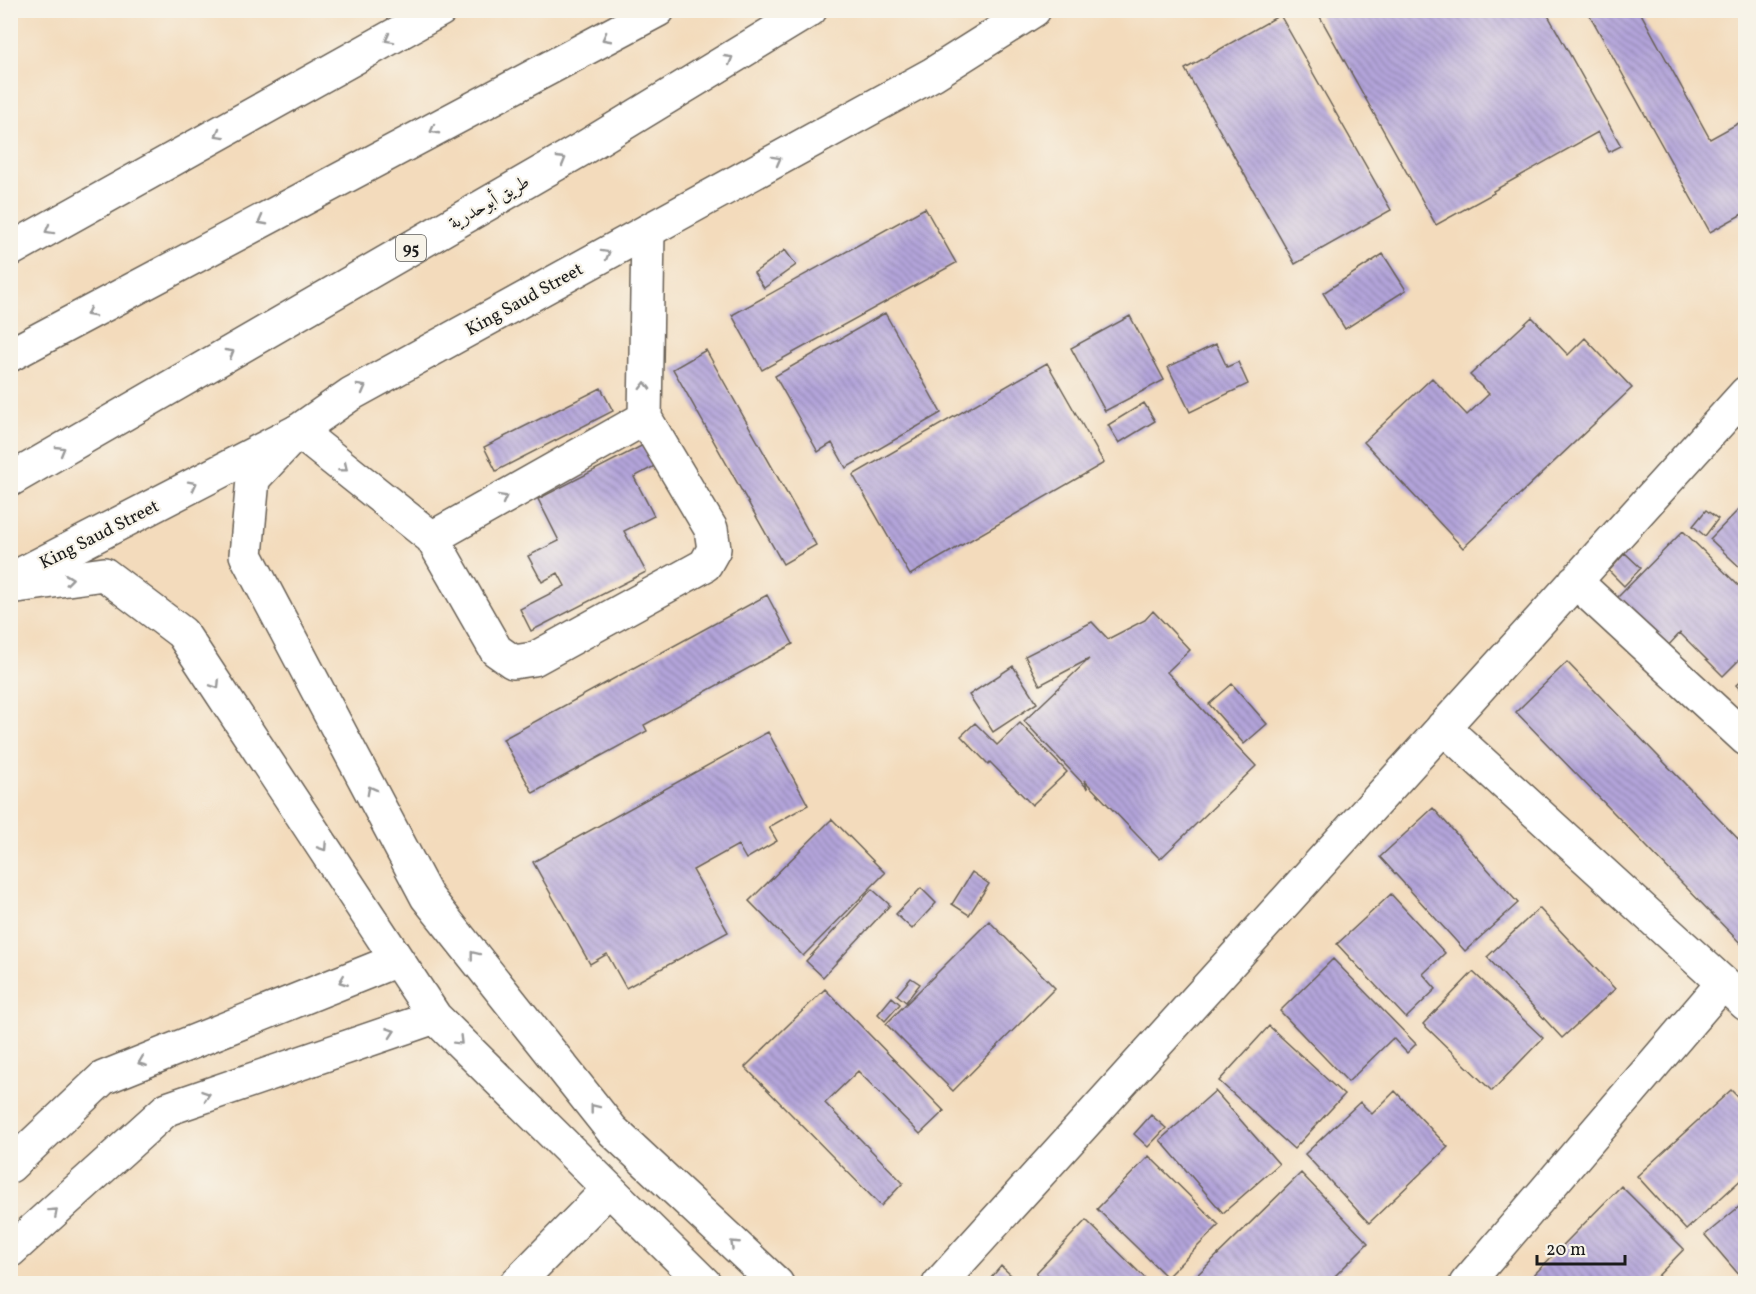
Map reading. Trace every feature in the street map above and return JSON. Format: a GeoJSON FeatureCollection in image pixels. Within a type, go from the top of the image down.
{"type":"FeatureCollection","features":[{"type":"Feature","properties":{"kind":"main road"},"geometry":{"type":"LineString","coordinates":[[10,250],[440,10]]}},
{"type":"Feature","properties":{"kind":"main road"},"geometry":{"type":"LineString","coordinates":[[10,355],[658,10]]}},
{"type":"Feature","properties":{"kind":"main road","name":"طريق أبوحدرية"},"geometry":{"type":"LineString","coordinates":[[10,480],[582,149],[810,10]]}},
{"type":"Feature","properties":{"kind":"main road","name":"King Saud Street"},"geometry":{"type":"LineString","coordinates":[[10,580],[298,431],[351,394],[933,74],[1034,10]]}},
{"type":"Feature","properties":{"kind":"main road"},"geometry":{"type":"LineString","coordinates":[[648,231],[645,418],[711,529],[714,549],[705,565],[534,659],[513,662],[496,650],[432,538],[298,431],[253,479],[246,555],[427,897],[612,1130],[777,1284]]}},
{"type":"Feature","properties":{"kind":"main road"},"geometry":{"type":"LineString","coordinates":[[939,1284],[1746,393]]}},
{"type":"Feature","properties":{"kind":"main road"},"geometry":{"type":"LineString","coordinates":[[432,538],[645,418]]}},
{"type":"Feature","properties":{"kind":"main road"},"geometry":{"type":"LineString","coordinates":[[10,586],[104,574],[182,633],[435,1017],[705,1284]]}},
{"type":"Feature","properties":{"kind":"main road"},"geometry":{"type":"LineString","coordinates":[[1575,581],[1746,739]]}},
{"type":"Feature","properties":{"kind":"main road"},"geometry":{"type":"LineString","coordinates":[[1443,727],[1734,993],[1466,1284]]}},
{"type":"Feature","properties":{"kind":"main road"},"geometry":{"type":"LineString","coordinates":[[10,1166],[103,1078],[397,960]]}},
{"type":"Feature","properties":{"kind":"main road"},"geometry":{"type":"LineString","coordinates":[[10,1251],[167,1109],[435,1017]]}},
{"type":"Feature","properties":{"kind":"main road"},"geometry":{"type":"LineString","coordinates":[[516,1284],[609,1189]]}},
{"type":"Feature","properties":{"kind":"building"},"geometry":{"type":"Polygon","coordinates":[[[1327,10],[1545,10],[1621,146],[1609,152],[1598,132],[1436,225],[1319,15],[1327,10]]]}},
{"type":"Feature","properties":{"kind":"building"},"geometry":{"type":"Polygon","coordinates":[[[1587,10],[1639,10],[1710,139],[1746,119],[1746,212],[1710,232],[1587,10]]]}},
{"type":"Feature","properties":{"kind":"building"},"geometry":{"type":"Polygon","coordinates":[[[1280,15],[1391,210],[1295,264],[1185,69],[1280,15]]]}},
{"type":"Feature","properties":{"kind":"building"},"geometry":{"type":"Polygon","coordinates":[[[925,208],[956,263],[762,370],[732,315],[925,208]]]}},
{"type":"Feature","properties":{"kind":"building"},"geometry":{"type":"Polygon","coordinates":[[[785,250],[796,265],[764,288],[754,273],[785,250]]]}},
{"type":"Feature","properties":{"kind":"building"},"geometry":{"type":"Polygon","coordinates":[[[1383,254],[1406,290],[1345,329],[1323,293],[1383,254]]]}},
{"type":"Feature","properties":{"kind":"building"},"geometry":{"type":"Polygon","coordinates":[[[885,313],[941,413],[846,468],[832,443],[818,452],[775,376],[885,313]]]}},
{"type":"Feature","properties":{"kind":"building"},"geometry":{"type":"Polygon","coordinates":[[[1130,316],[1164,380],[1105,411],[1071,348],[1130,316]]]}},
{"type":"Feature","properties":{"kind":"building"},"geometry":{"type":"Polygon","coordinates":[[[1532,317],[1568,355],[1585,338],[1632,388],[1463,548],[1364,442],[1432,378],[1467,415],[1489,394],[1470,375],[1532,317]]]}},
{"type":"Feature","properties":{"kind":"building"},"geometry":{"type":"Polygon","coordinates":[[[1216,344],[1227,367],[1238,362],[1248,384],[1190,412],[1168,367],[1216,344]]]}},
{"type":"Feature","properties":{"kind":"building"},"geometry":{"type":"Polygon","coordinates":[[[706,350],[816,545],[783,564],[673,369],[706,350]]]}},
{"type":"Feature","properties":{"kind":"building"},"geometry":{"type":"Polygon","coordinates":[[[1047,363],[1104,463],[910,575],[853,475],[1047,363]]]}},
{"type":"Feature","properties":{"kind":"building"},"geometry":{"type":"Polygon","coordinates":[[[601,388],[613,411],[496,471],[484,447],[601,388]]]}},
{"type":"Feature","properties":{"kind":"building"},"geometry":{"type":"Polygon","coordinates":[[[1144,403],[1155,421],[1119,443],[1108,425],[1144,403]]]}},
{"type":"Feature","properties":{"kind":"building"},"geometry":{"type":"Polygon","coordinates":[[[653,440],[664,461],[634,477],[654,516],[624,531],[646,572],[531,631],[520,609],[565,586],[558,573],[542,582],[528,556],[559,541],[538,499],[653,440]]]}},
{"type":"Feature","properties":{"kind":"building"},"geometry":{"type":"Polygon","coordinates":[[[1746,502],[1746,573],[1710,539],[1746,502]]]}},
{"type":"Feature","properties":{"kind":"building"},"geometry":{"type":"Polygon","coordinates":[[[1706,510],[1718,519],[1705,536],[1693,526],[1706,510]]]}},
{"type":"Feature","properties":{"kind":"building"},"geometry":{"type":"Polygon","coordinates":[[[1683,531],[1746,593],[1746,653],[1723,676],[1680,633],[1666,648],[1617,598],[1683,531]]]}},
{"type":"Feature","properties":{"kind":"building"},"geometry":{"type":"Polygon","coordinates":[[[1625,553],[1641,568],[1624,586],[1609,571],[1625,553]]]}},
{"type":"Feature","properties":{"kind":"building"},"geometry":{"type":"Polygon","coordinates":[[[767,595],[793,644],[644,725],[647,731],[533,793],[503,739],[767,595]]]}},
{"type":"Feature","properties":{"kind":"building"},"geometry":{"type":"Polygon","coordinates":[[[1153,611],[1190,650],[1167,672],[1256,766],[1160,859],[1084,780],[1088,789],[1024,721],[1089,659],[1040,685],[1025,656],[1092,622],[1108,639],[1145,620],[1153,611]]]}},
{"type":"Feature","properties":{"kind":"building"},"geometry":{"type":"Polygon","coordinates":[[[1567,662],[1746,847],[1746,949],[1516,712],[1567,662]]]}},
{"type":"Feature","properties":{"kind":"building"},"geometry":{"type":"Polygon","coordinates":[[[1013,666],[1037,703],[993,732],[969,695],[1013,666]]]}},
{"type":"Feature","properties":{"kind":"building"},"geometry":{"type":"Polygon","coordinates":[[[1746,676],[1746,696],[1736,685],[1746,676]]]}},
{"type":"Feature","properties":{"kind":"building"},"geometry":{"type":"Polygon","coordinates":[[[1232,684],[1267,724],[1244,744],[1209,704],[1232,684]]]}},
{"type":"Feature","properties":{"kind":"building"},"geometry":{"type":"Polygon","coordinates":[[[975,723],[997,745],[1020,723],[1067,772],[1032,805],[961,736],[975,723]]]}},
{"type":"Feature","properties":{"kind":"building"},"geometry":{"type":"Polygon","coordinates":[[[768,732],[808,805],[769,827],[777,841],[746,859],[738,845],[693,870],[728,932],[626,988],[607,954],[590,964],[533,862],[768,732]]]}},
{"type":"Feature","properties":{"kind":"building"},"geometry":{"type":"Polygon","coordinates":[[[1433,808],[1518,903],[1465,951],[1380,857],[1433,808]]]}},
{"type":"Feature","properties":{"kind":"building"},"geometry":{"type":"Polygon","coordinates":[[[832,819],[885,873],[803,956],[749,901],[832,819]]]}},
{"type":"Feature","properties":{"kind":"building"},"geometry":{"type":"Polygon","coordinates":[[[972,872],[989,884],[969,915],[952,904],[972,872]]]}},
{"type":"Feature","properties":{"kind":"building"},"geometry":{"type":"Polygon","coordinates":[[[921,888],[936,903],[912,929],[896,914],[921,888]]]}},
{"type":"Feature","properties":{"kind":"building"},"geometry":{"type":"Polygon","coordinates":[[[872,889],[890,905],[823,977],[806,961],[872,889]]]}},
{"type":"Feature","properties":{"kind":"building"},"geometry":{"type":"Polygon","coordinates":[[[1391,894],[1445,953],[1423,974],[1436,989],[1406,1018],[1337,944],[1391,894]]]}},
{"type":"Feature","properties":{"kind":"building"},"geometry":{"type":"Polygon","coordinates":[[[1539,908],[1615,989],[1562,1038],[1487,957],[1539,908]]]}},
{"type":"Feature","properties":{"kind":"building"},"geometry":{"type":"Polygon","coordinates":[[[989,921],[1055,988],[953,1091],[886,1024],[989,921]]]}},
{"type":"Feature","properties":{"kind":"building"},"geometry":{"type":"Polygon","coordinates":[[[1333,959],[1416,1044],[1407,1053],[1393,1038],[1348,1082],[1280,1011],[1333,959]]]}},
{"type":"Feature","properties":{"kind":"building"},"geometry":{"type":"Polygon","coordinates":[[[1473,972],[1543,1038],[1492,1091],[1423,1024],[1473,972]]]}},
{"type":"Feature","properties":{"kind":"building"},"geometry":{"type":"Polygon","coordinates":[[[911,978],[920,984],[906,1002],[897,995],[911,978]]]}},
{"type":"Feature","properties":{"kind":"building"},"geometry":{"type":"Polygon","coordinates":[[[825,989],[944,1111],[920,1134],[858,1071],[825,1103],[903,1183],[881,1206],[745,1067],[825,989]]]}},
{"type":"Feature","properties":{"kind":"building"},"geometry":{"type":"Polygon","coordinates":[[[892,997],[900,1004],[885,1021],[878,1014],[892,997]]]}},
{"type":"Feature","properties":{"kind":"building"},"geometry":{"type":"Polygon","coordinates":[[[1269,1026],[1344,1095],[1294,1149],[1219,1081],[1269,1026]]]}},
{"type":"Feature","properties":{"kind":"building"},"geometry":{"type":"Polygon","coordinates":[[[1731,1090],[1746,1105],[1746,1175],[1686,1230],[1637,1176],[1731,1090]]]}},
{"type":"Feature","properties":{"kind":"building"},"geometry":{"type":"Polygon","coordinates":[[[1215,1091],[1279,1164],[1223,1213],[1160,1140],[1215,1091]]]}},
{"type":"Feature","properties":{"kind":"building"},"geometry":{"type":"Polygon","coordinates":[[[1395,1091],[1448,1147],[1369,1223],[1305,1154],[1360,1102],[1372,1114],[1395,1091]]]}},
{"type":"Feature","properties":{"kind":"building"},"geometry":{"type":"Polygon","coordinates":[[[1151,1115],[1166,1128],[1148,1147],[1134,1134],[1151,1115]]]}},
{"type":"Feature","properties":{"kind":"building"},"geometry":{"type":"Polygon","coordinates":[[[1149,1156],[1219,1225],[1167,1277],[1097,1209],[1149,1156]]]}},
{"type":"Feature","properties":{"kind":"building"},"geometry":{"type":"Polygon","coordinates":[[[1301,1173],[1368,1243],[1327,1284],[1188,1284],[1301,1173]]]}},
{"type":"Feature","properties":{"kind":"building"},"geometry":{"type":"Polygon","coordinates":[[[1621,1186],[1684,1249],[1650,1284],[1529,1284],[1527,1282],[1621,1186]]]}},
{"type":"Feature","properties":{"kind":"building"},"geometry":{"type":"Polygon","coordinates":[[[1746,1201],[1746,1283],[1705,1235],[1746,1201]]]}},
{"type":"Feature","properties":{"kind":"building"},"geometry":{"type":"Polygon","coordinates":[[[1086,1220],[1151,1284],[1047,1284],[1036,1273],[1086,1220]]]}},
{"type":"Feature","properties":{"kind":"building"},"geometry":{"type":"Polygon","coordinates":[[[1001,1266],[1021,1284],[986,1284],[1001,1266]]]}}]}
